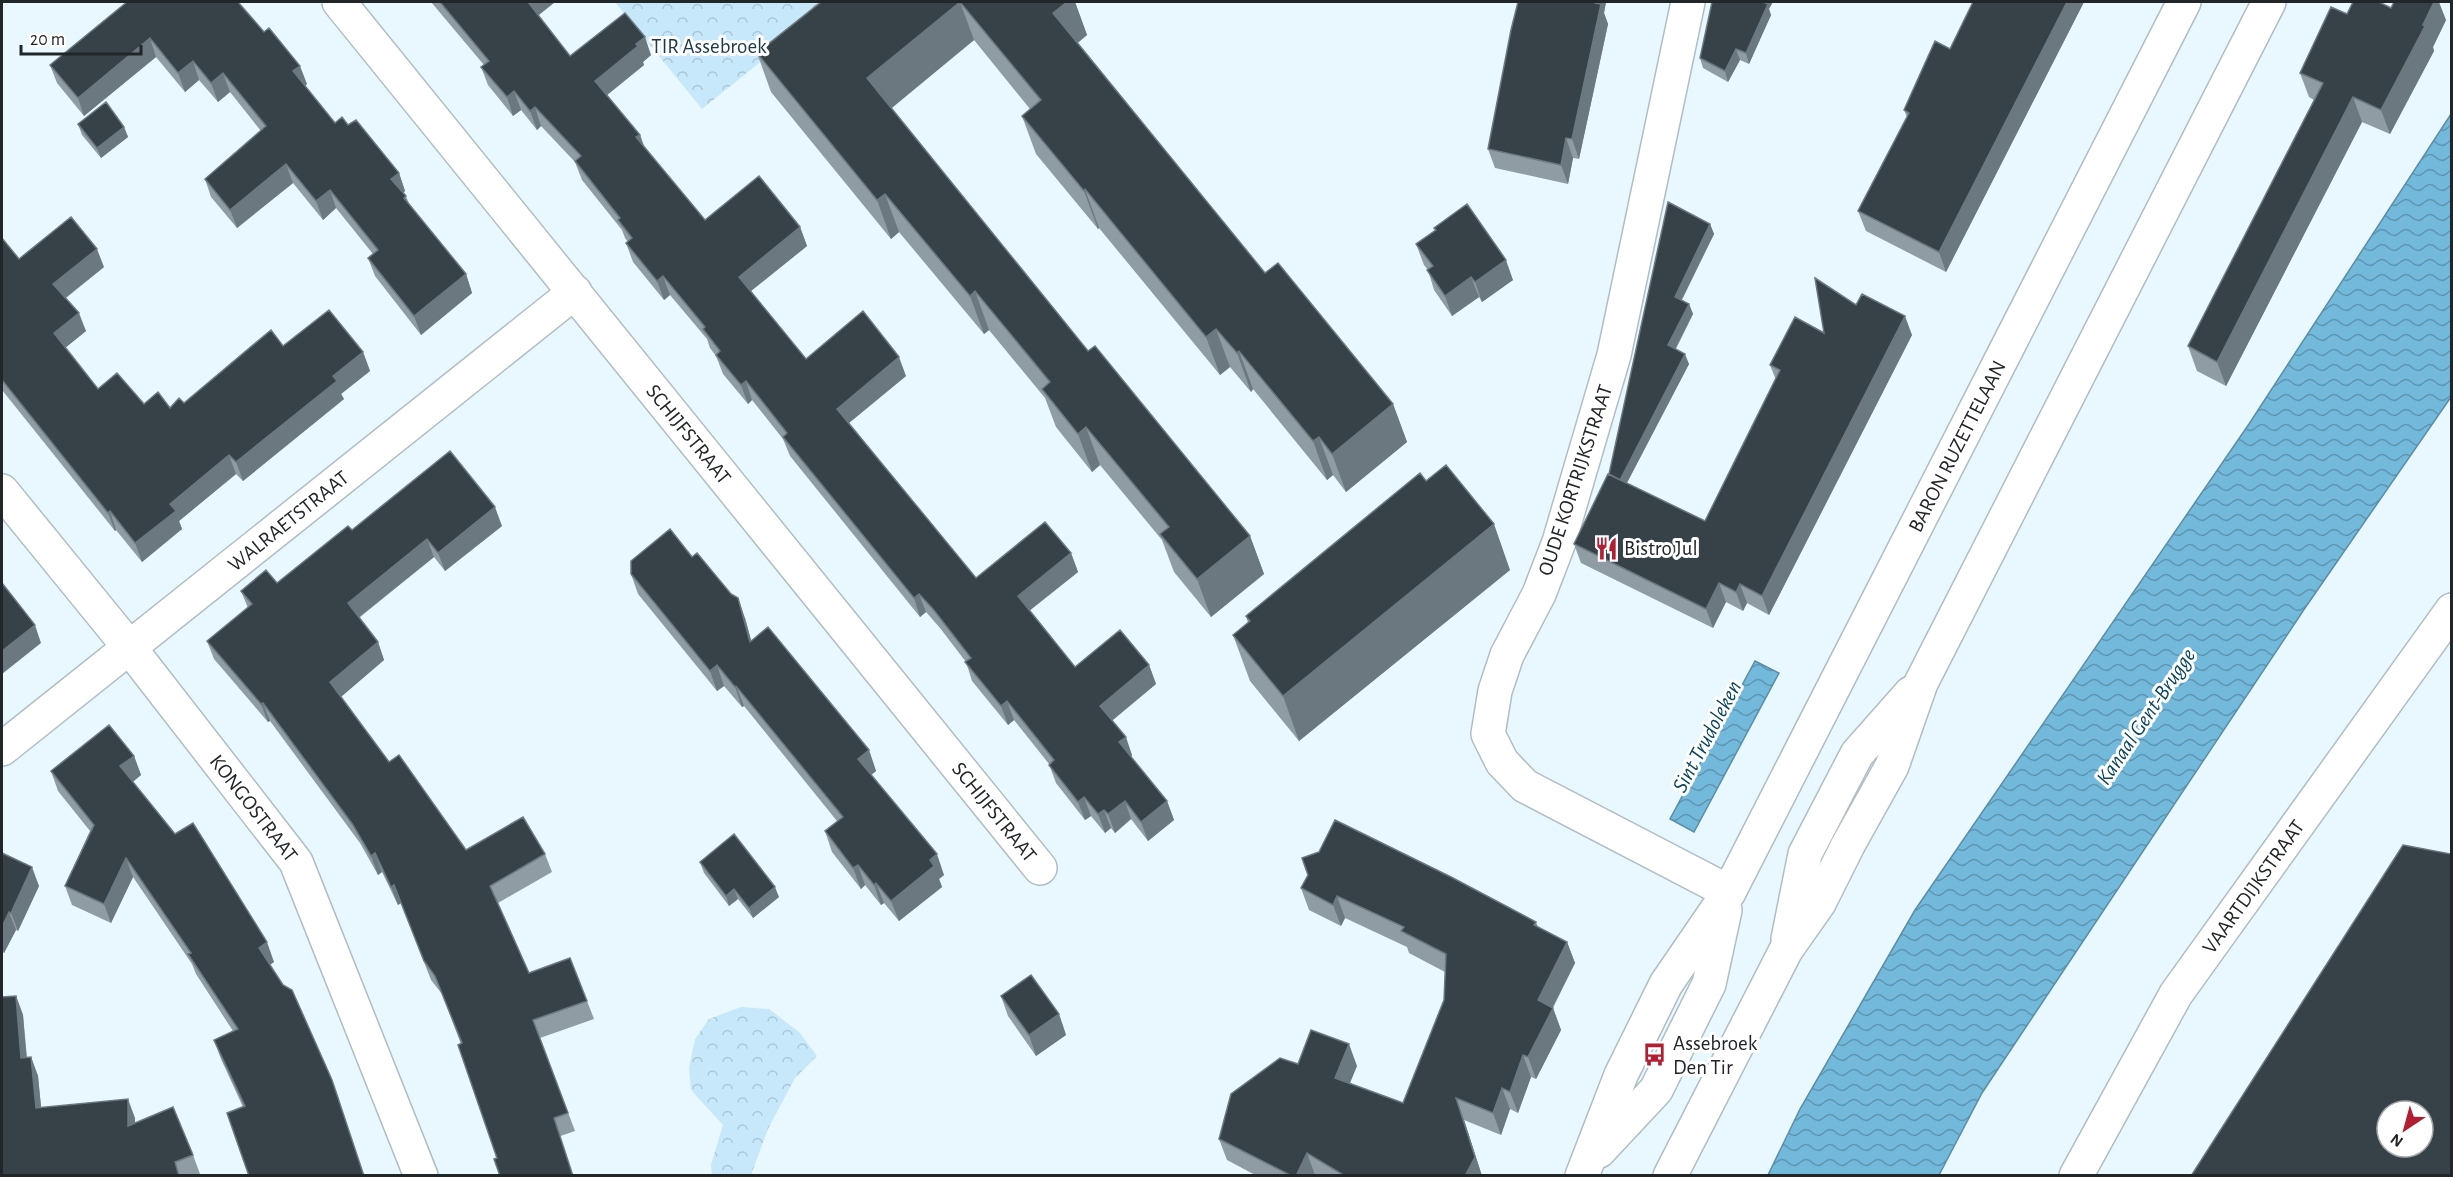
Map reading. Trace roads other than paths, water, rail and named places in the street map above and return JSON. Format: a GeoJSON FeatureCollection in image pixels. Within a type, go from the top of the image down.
{"type":"FeatureCollection","features":[{"type":"Feature","properties":{"kind":"street","name":"SCHIJFSTRAAT"},"geometry":{"type":"LineString","coordinates":[[339,2],[1040,868]]}},
{"type":"Feature","properties":{"kind":"street","name":"OUDE KORTRIJKSTRAAT"},"geometry":{"type":"LineString","coordinates":[[1688,2],[1614,355],[1559,542],[1539,594],[1504,664],[1495,691],[1488,734],[1502,762],[1525,786],[1729,892]]}},
{"type":"Feature","properties":{"kind":"street","name":"BARON RUZETTELAAN"},"geometry":{"type":"LineString","coordinates":[[1586,1168],[1621,1075],[1666,984],[1729,892],[2184,2]]}},
{"type":"Feature","properties":{"kind":"street"},"geometry":{"type":"LineString","coordinates":[[1670,1176],[1786,950],[1805,854],[1857,754],[1921,683],[2269,2]]}},
{"type":"Feature","properties":{"kind":"street","name":"WALRAETSTRAAT"},"geometry":{"type":"LineString","coordinates":[[2,749],[575,292]]}},
{"type":"Feature","properties":{"kind":"street","name":"KONGOSTRAAT"},"geometry":{"type":"LineString","coordinates":[[2,491],[129,647],[296,862],[421,1176]]}},
{"type":"Feature","properties":{"kind":"street","name":"VAARTDIJKSTRAAT"},"geometry":{"type":"LineString","coordinates":[[2076,1176],[2176,994],[2451,610]]}},
{"type":"Feature","properties":{"kind":"water","name":"Kanaal Gent-Brugge"},"geometry":{"type":"Polygon","coordinates":[[[2451,114],[2451,397],[2305,608],[1982,1093],[1939,1175],[1768,1175],[1800,1109],[1915,910],[2249,424],[2451,114]]]}},
{"type":"Feature","properties":{"kind":"water"},"geometry":{"type":"Polygon","coordinates":[[[1755,661],[1779,673],[1694,832],[1670,819],[1755,661]]]}},
{"type":"Feature","properties":{"kind":"place","name":"Bistro Jul"},"geometry":{"type":"Point","coordinates":[1606,548]}},
{"type":"Feature","properties":{"kind":"place","name":"Assebroek Den Tir"},"geometry":{"type":"Point","coordinates":[1655,1055]}},
{"type":"Feature","properties":{"kind":"park label","name":"TIR Assebroek"},"geometry":{"type":"Point","coordinates":[709,46]}},
{"type":"Feature","properties":{"kind":"water label","name":"Sint Trudoleken"},"geometry":{"type":"Point","coordinates":[1706,736]}}]}
